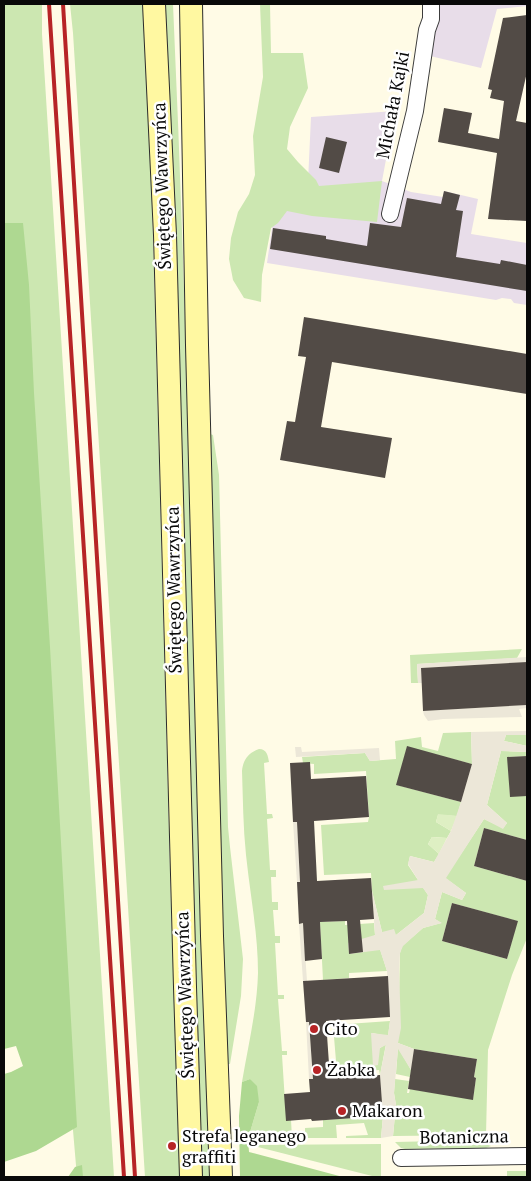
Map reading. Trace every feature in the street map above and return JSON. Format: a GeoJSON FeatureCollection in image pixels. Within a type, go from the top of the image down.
{"type":"FeatureCollection","features":[{"type":"Feature","properties":{"kind":"main road","name":"Świętego Wawrzyńca"},"geometry":{"type":"LineString","coordinates":[[154,4],[165,254],[191,1177]]}},
{"type":"Feature","properties":{"kind":"main road","name":"Świętego Wawrzyńca"},"geometry":{"type":"LineString","coordinates":[[191,4],[212,936],[221,1177]]}},
{"type":"Feature","properties":{"kind":"street","name":"Michała Kajki"},"geometry":{"type":"LineString","coordinates":[[390,214],[415,111],[427,30],[432,20],[431,4]]}},
{"type":"Feature","properties":{"kind":"street","name":"Botaniczna"},"geometry":{"type":"LineString","coordinates":[[401,1158],[527,1156]]}},
{"type":"Feature","properties":{"kind":"shaded area"},"geometry":{"type":"Polygon","coordinates":[[[437,4],[527,4],[527,6],[497,9],[481,68],[430,56],[437,4]]]}},
{"type":"Feature","properties":{"kind":"shaded area"},"geometry":{"type":"Polygon","coordinates":[[[395,111],[382,181],[411,192],[443,197],[444,191],[478,199],[471,234],[527,243],[527,305],[514,303],[511,299],[502,298],[496,300],[267,263],[276,200],[307,203],[311,117],[395,111]]]}},
{"type":"Feature","properties":{"kind":"shaded area"},"geometry":{"type":"Polygon","coordinates":[[[527,657],[527,662],[421,668],[422,683],[418,683],[417,664],[527,657]]]}},
{"type":"Feature","properties":{"kind":"shaded area"},"geometry":{"type":"Polygon","coordinates":[[[527,705],[527,708],[519,709],[522,717],[428,721],[423,711],[527,705]]]}},
{"type":"Feature","properties":{"kind":"shaded area"},"geometry":{"type":"Polygon","coordinates":[[[527,731],[527,735],[506,735],[504,741],[527,746],[526,752],[501,751],[487,805],[507,823],[503,829],[484,819],[446,878],[466,893],[462,900],[442,892],[435,919],[442,923],[423,928],[403,946],[400,953],[401,1028],[398,1043],[414,1049],[411,1070],[398,1049],[393,1136],[381,1138],[383,1116],[380,1075],[386,1045],[380,1048],[378,1065],[373,1066],[371,1033],[388,1035],[390,1021],[387,971],[380,950],[349,954],[348,943],[375,935],[372,891],[382,932],[394,929],[396,935],[424,913],[428,895],[423,888],[384,890],[383,886],[418,880],[408,864],[410,856],[434,862],[451,831],[472,764],[471,732],[527,731]]]}},
{"type":"Feature","properties":{"kind":"shaded area"},"geometry":{"type":"Polygon","coordinates":[[[295,747],[301,747],[302,752],[379,748],[380,760],[370,761],[365,753],[296,757],[295,747]]]}},
{"type":"Feature","properties":{"kind":"shaded area"},"geometry":{"type":"Polygon","coordinates":[[[293,822],[297,822],[300,882],[297,882],[293,822]]]}},
{"type":"Feature","properties":{"kind":"shaded area"},"geometry":{"type":"Polygon","coordinates":[[[303,923],[307,981],[303,981],[299,924],[303,923]]]}},
{"type":"Feature","properties":{"kind":"shaded area"},"geometry":{"type":"Polygon","coordinates":[[[306,1022],[309,1022],[313,1079],[309,1079],[306,1022]]]}},
{"type":"Feature","properties":{"kind":"green space"},"geometry":{"type":"Polygon","coordinates":[[[4,4],[42,4],[42,34],[114,1177],[77,1177],[4,237],[4,4]]]}},
{"type":"Feature","properties":{"kind":"green space"},"geometry":{"type":"Polygon","coordinates":[[[70,4],[144,4],[151,157],[171,908],[181,1177],[145,1177],[70,4]]]}},
{"type":"Feature","properties":{"kind":"green space"},"geometry":{"type":"Polygon","coordinates":[[[165,4],[173,4],[179,136],[188,400],[205,1061],[210,1177],[202,1177],[165,4]]]}},
{"type":"Feature","properties":{"kind":"green space"},"geometry":{"type":"Polygon","coordinates":[[[260,4],[270,4],[271,53],[303,53],[308,88],[290,127],[287,149],[316,180],[319,186],[382,181],[377,222],[312,216],[287,211],[278,223],[271,228],[262,275],[261,302],[244,298],[233,280],[229,259],[231,238],[238,212],[249,194],[255,175],[253,136],[263,77],[260,4]]]}},
{"type":"Feature","properties":{"kind":"green space"},"geometry":{"type":"Polygon","coordinates":[[[4,223],[23,223],[29,285],[77,1127],[36,1151],[4,1162],[4,1074],[23,1066],[16,1046],[4,1049],[4,223]]]}},
{"type":"Feature","properties":{"kind":"green space"},"geometry":{"type":"Polygon","coordinates":[[[210,434],[213,435],[219,475],[228,827],[243,959],[241,996],[230,1064],[227,1064],[210,434]]]}},
{"type":"Feature","properties":{"kind":"green space"},"geometry":{"type":"Polygon","coordinates":[[[522,649],[517,658],[417,664],[418,683],[411,683],[410,655],[522,649]]]}},
{"type":"Feature","properties":{"kind":"green space"},"geometry":{"type":"Polygon","coordinates":[[[471,732],[472,764],[407,747],[397,785],[461,802],[457,816],[438,815],[436,822],[451,831],[447,838],[432,837],[428,844],[439,854],[434,862],[410,856],[408,865],[428,895],[424,913],[396,935],[382,932],[372,891],[371,873],[324,875],[321,825],[368,822],[366,771],[314,774],[314,764],[303,763],[302,757],[365,753],[370,761],[396,759],[395,741],[421,737],[422,747],[438,751],[443,733],[471,732]]]}},
{"type":"Feature","properties":{"kind":"green space"},"geometry":{"type":"Polygon","coordinates":[[[506,735],[527,735],[527,746],[504,741],[506,735]]]}},
{"type":"Feature","properties":{"kind":"green space"},"geometry":{"type":"Polygon","coordinates":[[[527,746],[527,756],[508,757],[510,796],[527,796],[527,840],[484,828],[474,866],[527,881],[527,938],[512,975],[488,1050],[486,1135],[393,1136],[396,1105],[394,1093],[395,1079],[409,1081],[407,1093],[409,1093],[410,1089],[473,1099],[477,1059],[414,1049],[398,1043],[400,953],[402,946],[423,928],[441,923],[435,919],[442,892],[462,900],[466,893],[445,878],[484,819],[503,828],[507,823],[487,805],[501,751],[526,752],[527,746]],[[452,903],[442,941],[507,959],[517,921],[452,903]]]}},
{"type":"Feature","properties":{"kind":"green space"},"geometry":{"type":"Polygon","coordinates":[[[262,749],[268,755],[269,762],[264,763],[267,814],[272,814],[273,818],[267,819],[270,870],[276,870],[276,877],[271,877],[272,902],[278,902],[278,910],[273,910],[275,936],[280,936],[280,943],[275,943],[278,995],[284,995],[284,999],[278,999],[282,1051],[287,1051],[287,1055],[282,1055],[285,1102],[291,1120],[292,1138],[248,1139],[259,1102],[250,1079],[242,1082],[254,1014],[258,958],[245,844],[242,771],[247,757],[262,749]]]}},
{"type":"Feature","properties":{"kind":"green space"},"geometry":{"type":"Polygon","coordinates":[[[438,814],[457,816],[451,831],[436,822],[438,814]]]}},
{"type":"Feature","properties":{"kind":"green space"},"geometry":{"type":"Polygon","coordinates":[[[432,837],[447,838],[439,854],[428,844],[432,837]]]}},
{"type":"Feature","properties":{"kind":"green space"},"geometry":{"type":"Polygon","coordinates":[[[345,921],[345,925],[374,923],[375,935],[349,954],[380,949],[387,971],[349,973],[349,978],[323,980],[320,922],[345,921]]]}},
{"type":"Feature","properties":{"kind":"green space"},"geometry":{"type":"Polygon","coordinates":[[[390,1021],[388,1036],[372,1033],[380,1048],[386,1044],[380,1075],[379,1070],[337,1073],[333,1025],[390,1021]]]}},
{"type":"Feature","properties":{"kind":"green space"},"geometry":{"type":"Polygon","coordinates":[[[398,1047],[411,1070],[410,1077],[396,1074],[398,1047]]]}},
{"type":"Feature","properties":{"kind":"green space"},"geometry":{"type":"Polygon","coordinates":[[[250,1079],[257,1086],[259,1102],[248,1139],[249,1152],[343,1177],[240,1177],[239,1116],[242,1082],[250,1079]]]}},
{"type":"Feature","properties":{"kind":"green space"},"geometry":{"type":"Polygon","coordinates":[[[383,1116],[381,1138],[346,1138],[346,1136],[368,1135],[364,1123],[336,1125],[337,1138],[305,1138],[305,1128],[323,1127],[323,1120],[383,1116]]]}},
{"type":"Feature","properties":{"kind":"green space"},"geometry":{"type":"Polygon","coordinates":[[[486,1140],[491,1142],[488,1145],[491,1146],[486,1148],[405,1149],[395,1142],[486,1140]]]}},
{"type":"Feature","properties":{"kind":"green space"},"geometry":{"type":"Polygon","coordinates":[[[381,1144],[381,1177],[254,1146],[254,1145],[381,1144]]]}},
{"type":"Feature","properties":{"kind":"green space"},"geometry":{"type":"Polygon","coordinates":[[[82,1165],[83,1177],[68,1177],[75,1167],[82,1165]]]}},
{"type":"Feature","properties":{"kind":"green space"},"geometry":{"type":"Polygon","coordinates":[[[507,1171],[527,1171],[527,1177],[507,1177],[507,1171]]]}},
{"type":"Feature","properties":{"kind":"building"},"geometry":{"type":"Polygon","coordinates":[[[527,15],[527,72],[516,121],[527,123],[527,221],[488,219],[497,153],[438,142],[444,108],[472,113],[468,133],[499,139],[504,101],[490,98],[492,90],[488,89],[503,18],[527,15]]]}},
{"type":"Feature","properties":{"kind":"building"},"geometry":{"type":"Polygon","coordinates":[[[326,137],[347,142],[339,173],[319,168],[326,137]]]}},
{"type":"Feature","properties":{"kind":"building"},"geometry":{"type":"Polygon","coordinates":[[[444,191],[460,195],[456,210],[463,211],[456,257],[500,264],[501,260],[527,265],[527,291],[270,249],[273,228],[326,236],[326,239],[367,246],[370,223],[401,227],[407,198],[441,204],[444,191]]]}},
{"type":"Feature","properties":{"kind":"building"},"geometry":{"type":"Polygon","coordinates":[[[304,317],[527,354],[527,394],[332,362],[321,427],[392,438],[385,478],[280,460],[287,421],[295,422],[306,357],[298,356],[304,317]]]}},
{"type":"Feature","properties":{"kind":"building"},"geometry":{"type":"Polygon","coordinates":[[[527,662],[527,705],[423,711],[421,668],[527,662]]]}},
{"type":"Feature","properties":{"kind":"building"},"geometry":{"type":"Polygon","coordinates":[[[407,746],[472,764],[461,802],[396,785],[407,746]]]}},
{"type":"Feature","properties":{"kind":"building"},"geometry":{"type":"Polygon","coordinates":[[[527,756],[527,796],[510,797],[507,757],[527,756]]]}},
{"type":"Feature","properties":{"kind":"building"},"geometry":{"type":"Polygon","coordinates":[[[310,762],[311,779],[366,776],[369,817],[314,821],[317,881],[371,878],[374,919],[360,920],[363,952],[349,954],[347,921],[320,922],[322,959],[305,961],[303,923],[299,924],[297,882],[300,882],[297,822],[293,822],[290,763],[310,762]]]}},
{"type":"Feature","properties":{"kind":"building"},"geometry":{"type":"Polygon","coordinates":[[[484,828],[527,840],[527,881],[474,866],[484,828]]]}},
{"type":"Feature","properties":{"kind":"building"},"geometry":{"type":"Polygon","coordinates":[[[452,903],[518,921],[507,959],[442,941],[452,903]]]}},
{"type":"Feature","properties":{"kind":"building"},"geometry":{"type":"Polygon","coordinates":[[[388,976],[390,1017],[326,1021],[330,1078],[380,1075],[383,1116],[286,1121],[284,1094],[310,1092],[309,1079],[313,1079],[309,1022],[306,1022],[303,981],[388,976]]]}},
{"type":"Feature","properties":{"kind":"building"},"geometry":{"type":"Polygon","coordinates":[[[414,1049],[477,1059],[473,1100],[408,1089],[414,1049]]]}},
{"type":"Feature","properties":{"kind":"railway"},"geometry":{"type":"LineString","coordinates":[[49,4],[124,1177]]}},
{"type":"Feature","properties":{"kind":"railway"},"geometry":{"type":"LineString","coordinates":[[63,4],[135,1177]]}},
{"type":"Feature","properties":{"kind":"place","name":"Cito"},"geometry":{"type":"Point","coordinates":[314,1029]}},
{"type":"Feature","properties":{"kind":"place","name":"Żabka"},"geometry":{"type":"Point","coordinates":[317,1070]}},
{"type":"Feature","properties":{"kind":"place","name":"Makaron"},"geometry":{"type":"Point","coordinates":[342,1111]}},
{"type":"Feature","properties":{"kind":"place","name":"Strefa leganego graffiti"},"geometry":{"type":"Point","coordinates":[172,1146]}}]}
